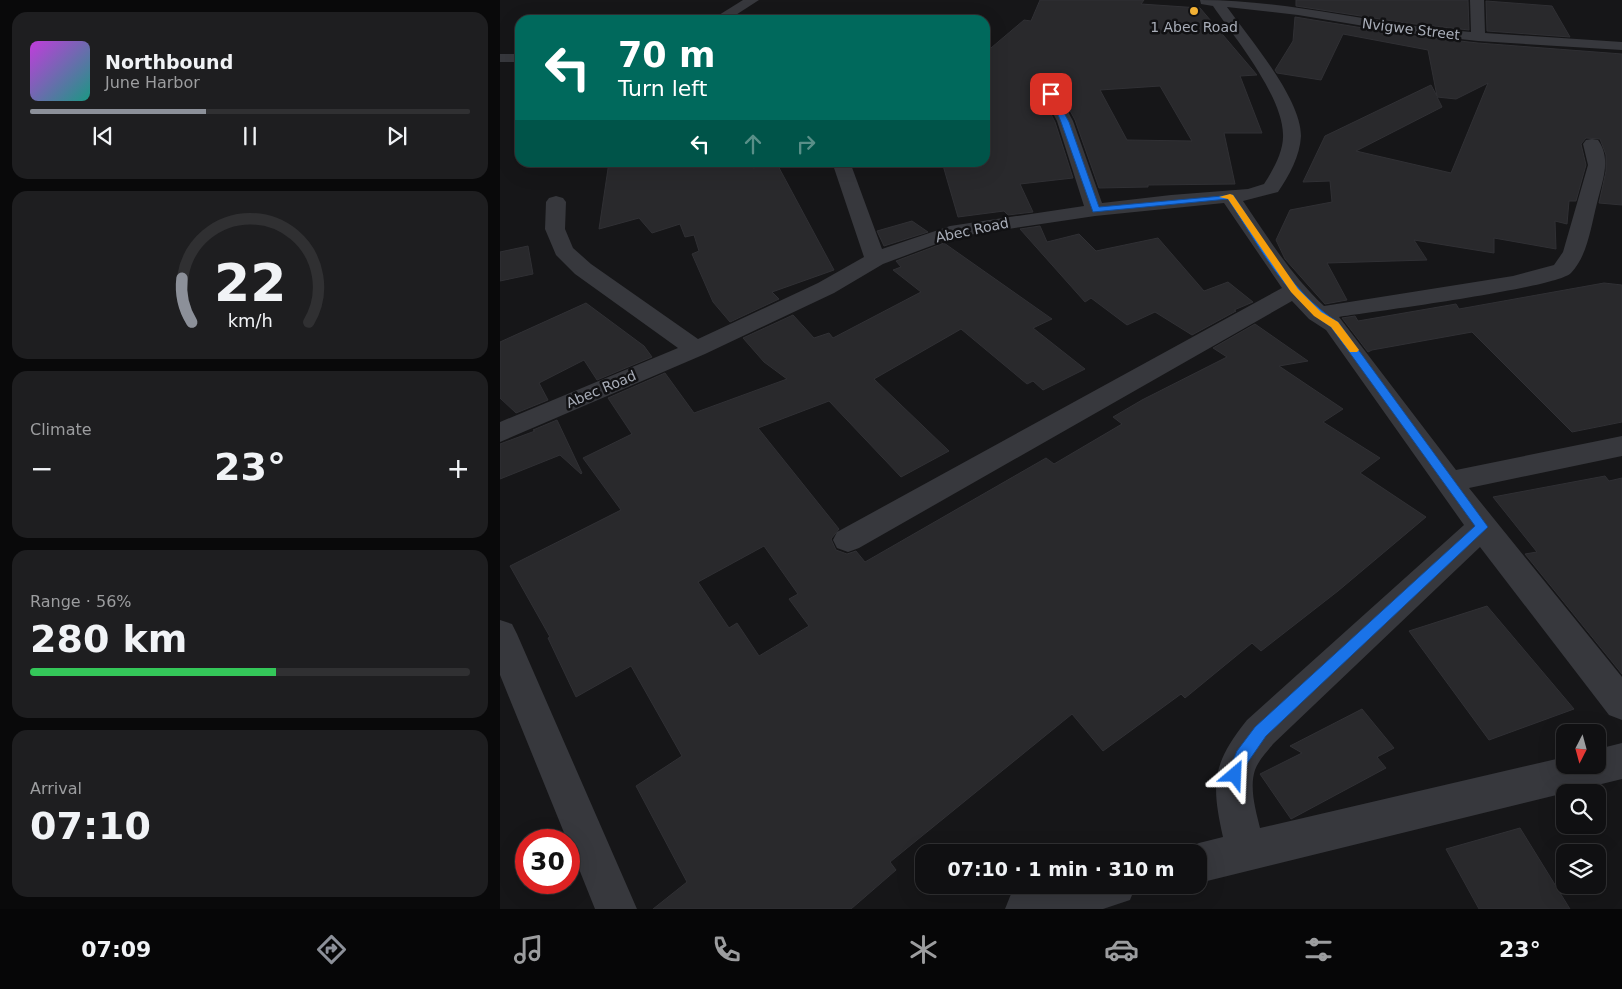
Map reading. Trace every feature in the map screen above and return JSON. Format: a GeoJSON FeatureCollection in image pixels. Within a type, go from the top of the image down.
{"type":"FeatureCollection","features":[{"type":"Feature","properties":{"kind":"street"},"geometry":{"type":"LineString","coordinates":[[727,15],[752,0]]}},
{"type":"Feature","properties":{"kind":"street"},"geometry":{"type":"LineString","coordinates":[[1477,0],[1478,37]]}},
{"type":"Feature","properties":{"kind":"street","name":"Nvigwe Street"},"geometry":{"type":"LineString","coordinates":[[1209,1],[1298,11],[1398,28],[1616,50]]}},
{"type":"Feature","properties":{"kind":"street","name":"Abec Road"},"geometry":{"type":"LineString","coordinates":[[500,433],[696,349],[826,288],[875,259],[950,232],[1096,210],[1250,195],[1271,188],[1288,153],[1292,134],[1290,115],[1280,95],[1209,1]]}},
{"type":"Feature","properties":{"kind":"street"},"geometry":{"type":"LineString","coordinates":[[500,58],[515,58]]}},
{"type":"Feature","properties":{"kind":"street"},"geometry":{"type":"LineString","coordinates":[[1051,94],[1065,122],[1096,210]]}},
{"type":"Feature","properties":{"kind":"street"},"geometry":{"type":"LineString","coordinates":[[1318,314],[1513,283],[1562,270],[1574,252],[1597,164],[1592,144]]}},
{"type":"Feature","properties":{"kind":"street"},"geometry":{"type":"LineString","coordinates":[[843,167],[875,259]]}},
{"type":"Feature","properties":{"kind":"street"},"geometry":{"type":"LineString","coordinates":[[1230,196],[1295,290],[1318,314],[1334,324],[1482,527],[1622,704]]}},
{"type":"Feature","properties":{"kind":"street"},"geometry":{"type":"LineString","coordinates":[[556,202],[555,229],[563,251],[583,269],[696,349]]}},
{"type":"Feature","properties":{"kind":"street"},"geometry":{"type":"LineString","coordinates":[[848,540],[1295,290]]}},
{"type":"Feature","properties":{"kind":"street"},"geometry":{"type":"LineString","coordinates":[[1450,482],[1622,446]]}},
{"type":"Feature","properties":{"kind":"street"},"geometry":{"type":"LineString","coordinates":[[1245,850],[1235,798],[1235,775],[1243,757],[1260,732],[1482,527]]}},
{"type":"Feature","properties":{"kind":"street"},"geometry":{"type":"LineString","coordinates":[[500,634],[616,909]]}},
{"type":"Feature","properties":{"kind":"street"},"geometry":{"type":"LineString","coordinates":[[1207,860],[1622,761]]}},
{"type":"Feature","properties":{"kind":"street"},"geometry":{"type":"LineString","coordinates":[[1026,909],[1082,894]]}},
{"type":"Feature","properties":{"kind":"building"},"geometry":{"type":"Polygon","coordinates":[[[1040,0],[1144,0],[1141,4],[1200,8],[1257,75],[1240,76],[1262,133],[1224,133],[1235,184],[1148,185],[1148,187],[1099,188],[1075,120],[1059,90],[1045,89],[1041,95],[1055,122],[1073,178],[1020,184],[1033,212],[1008,215],[1004,211],[958,217],[943,167],[990,167],[990,49],[1024,20],[1031,21],[1040,0]],[[1160,86],[1100,90],[1127,140],[1192,141],[1160,86]]]}},
{"type":"Feature","properties":{"kind":"building"},"geometry":{"type":"Polygon","coordinates":[[[1296,0],[1468,0],[1469,30],[1406,23],[1296,6],[1296,0]]]}},
{"type":"Feature","properties":{"kind":"building"},"geometry":{"type":"Polygon","coordinates":[[[1486,1],[1552,6],[1570,37],[1487,31],[1486,1]]]}},
{"type":"Feature","properties":{"kind":"building"},"geometry":{"type":"Polygon","coordinates":[[[1295,17],[1406,35],[1478,43],[1622,54],[1622,205],[1599,203],[1606,171],[1606,155],[1600,139],[1586,138],[1581,144],[1586,165],[1576,201],[1569,201],[1567,224],[1555,221],[1556,249],[1494,238],[1494,253],[1414,240],[1427,260],[1327,263],[1347,300],[1325,304],[1285,259],[1276,240],[1290,210],[1332,202],[1330,181],[1303,182],[1325,136],[1431,85],[1437,96],[1428,50],[1343,34],[1321,80],[1277,73],[1275,70],[1293,41],[1295,17]],[[1488,83],[1456,99],[1437,97],[1442,107],[1356,151],[1451,173],[1488,83]]]}},
{"type":"Feature","properties":{"kind":"building"},"geometry":{"type":"Polygon","coordinates":[[[608,167],[779,167],[834,270],[772,292],[779,299],[730,322],[713,302],[692,254],[699,251],[694,235],[685,237],[680,224],[652,233],[639,218],[599,229],[608,167]]]}},
{"type":"Feature","properties":{"kind":"building"},"geometry":{"type":"Polygon","coordinates":[[[912,221],[928,232],[884,246],[877,231],[912,221]]]}},
{"type":"Feature","properties":{"kind":"building"},"geometry":{"type":"Polygon","coordinates":[[[1040,226],[1047,242],[1079,234],[1096,251],[1158,238],[1204,291],[1228,282],[1253,302],[1234,310],[1236,311],[1192,335],[1155,312],[1127,325],[1091,298],[1085,302],[1020,229],[1040,226]]]}},
{"type":"Feature","properties":{"kind":"building"},"geometry":{"type":"Polygon","coordinates":[[[944,243],[1052,319],[1033,328],[1085,369],[1043,390],[1033,381],[1027,384],[961,329],[874,379],[949,451],[901,477],[829,401],[758,428],[839,529],[831,539],[836,550],[847,554],[856,551],[865,562],[1046,458],[1054,464],[1122,424],[1113,417],[1142,400],[1227,357],[1213,348],[1255,324],[1308,361],[1279,366],[1343,409],[1323,422],[1380,458],[1360,473],[1426,517],[1338,591],[1261,651],[1252,643],[1185,698],[1181,694],[1103,751],[1072,714],[890,862],[896,870],[851,909],[653,909],[687,882],[636,786],[682,756],[631,666],[576,697],[548,638],[550,637],[510,566],[621,510],[583,458],[632,434],[608,398],[665,373],[694,413],[787,379],[764,362],[743,338],[793,315],[814,338],[829,333],[833,338],[921,292],[893,270],[901,267],[896,261],[944,243]],[[764,546],[698,582],[729,628],[737,623],[759,656],[809,626],[789,599],[798,594],[764,546]]]}},
{"type":"Feature","properties":{"kind":"building"},"geometry":{"type":"Polygon","coordinates":[[[528,246],[533,274],[500,281],[500,252],[528,246]]]}},
{"type":"Feature","properties":{"kind":"building"},"geometry":{"type":"Polygon","coordinates":[[[1604,283],[1622,285],[1622,422],[1572,432],[1472,332],[1368,352],[1342,318],[1355,316],[1358,321],[1456,304],[1459,309],[1604,283]]]}},
{"type":"Feature","properties":{"kind":"building"},"geometry":{"type":"Polygon","coordinates":[[[586,303],[644,346],[652,357],[597,380],[584,360],[539,383],[548,400],[516,413],[500,398],[500,342],[586,303]]]}},
{"type":"Feature","properties":{"kind":"building"},"geometry":{"type":"Polygon","coordinates":[[[557,420],[582,473],[560,455],[500,479],[500,444],[535,431],[533,430],[557,420]]]}},
{"type":"Feature","properties":{"kind":"building"},"geometry":{"type":"Polygon","coordinates":[[[1605,476],[1609,481],[1622,478],[1622,674],[1525,554],[1537,552],[1493,497],[1605,476]]]}},
{"type":"Feature","properties":{"kind":"building"},"geometry":{"type":"Polygon","coordinates":[[[1487,606],[1574,709],[1489,740],[1409,631],[1487,606]]]}},
{"type":"Feature","properties":{"kind":"building"},"geometry":{"type":"Polygon","coordinates":[[[1362,709],[1394,748],[1377,757],[1386,768],[1291,819],[1260,774],[1302,753],[1290,746],[1362,709]]]}},
{"type":"Feature","properties":{"kind":"building"},"geometry":{"type":"Polygon","coordinates":[[[1520,828],[1556,886],[1556,894],[1561,894],[1570,909],[1479,909],[1446,849],[1520,828]]]}},
{"type":"Feature","properties":{"kind":"slow traffic"},"geometry":{"type":"LineString","coordinates":[[1223,197],[1230,196],[1295,290],[1318,314],[1334,324],[1354,350]]}},
{"type":"Feature","properties":{"kind":"place","name":"1 Abec Road"},"geometry":{"type":"Point","coordinates":[1194,11]}},
{"type":"Feature","properties":{"kind":"route"},"geometry":{"type":"LineString","coordinates":[[1051,94],[1065,122],[1096,210],[1230,196],[1295,290],[1318,314],[1334,324],[1482,527],[1260,732],[1243,757],[1235,775]]}}]}
